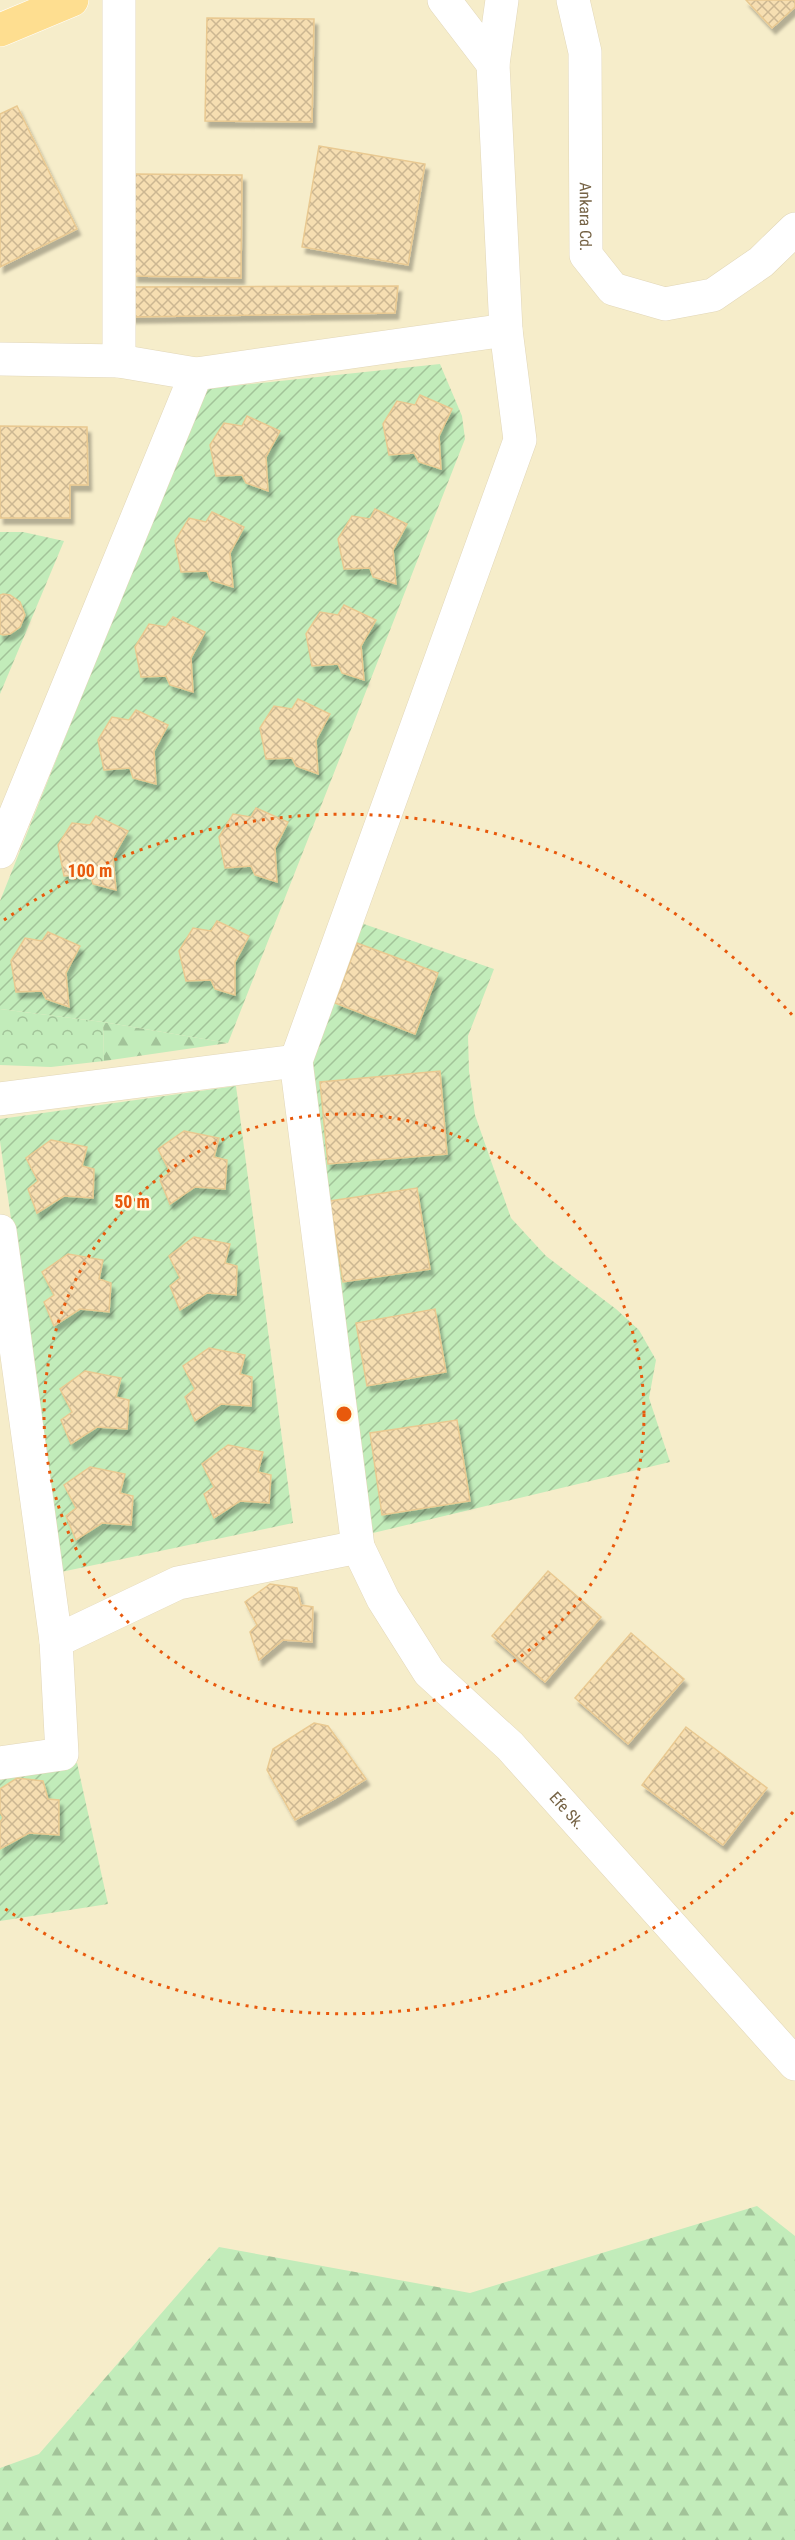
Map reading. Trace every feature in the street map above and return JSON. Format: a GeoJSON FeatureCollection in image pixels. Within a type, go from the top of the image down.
{"type":"FeatureCollection","features":[{"type":"Feature","properties":{"kind":"highway"},"geometry":{"type":"LineString","coordinates":[[0,30],[72,0]]}},
{"type":"Feature","properties":{"kind":"street"},"geometry":{"type":"LineString","coordinates":[[119,0],[119,361]]}},
{"type":"Feature","properties":{"kind":"street"},"geometry":{"type":"LineString","coordinates":[[444,0],[493,64]]}},
{"type":"Feature","properties":{"kind":"street"},"geometry":{"type":"LineString","coordinates":[[0,1099],[296,1061],[520,440],[506,330],[493,64],[502,0]]}},
{"type":"Feature","properties":{"kind":"street","name":"Ankara Cd."},"geometry":{"type":"LineString","coordinates":[[573,0],[585,52],[586,255],[613,289],[665,304],[713,295],[761,262],[795,229]]}},
{"type":"Feature","properties":{"kind":"street"},"geometry":{"type":"LineString","coordinates":[[0,359],[119,361],[196,374],[506,330]]}},
{"type":"Feature","properties":{"kind":"street"},"geometry":{"type":"LineString","coordinates":[[0,852],[196,374]]}},
{"type":"Feature","properties":{"kind":"street","name":"Efe Sk."},"geometry":{"type":"LineString","coordinates":[[296,1061],[358,1547],[383,1599],[429,1672],[510,1746],[795,2064]]}},
{"type":"Feature","properties":{"kind":"street"},"geometry":{"type":"LineString","coordinates":[[0,1231],[56,1641],[62,1754],[0,1763]]}},
{"type":"Feature","properties":{"kind":"street"},"geometry":{"type":"LineString","coordinates":[[56,1641],[178,1583],[358,1547]]}},
{"type":"Feature","properties":{"kind":"shaded area"},"geometry":{"type":"Polygon","coordinates":[[[0,0],[795,0],[795,2540],[0,2540],[0,0]]]}},
{"type":"Feature","properties":{"kind":"green space"},"geometry":{"type":"Polygon","coordinates":[[[440,364],[462,416],[465,439],[228,1043],[103,1022],[0,1009],[0,901],[204,389],[440,364]]]}},
{"type":"Feature","properties":{"kind":"green space"},"geometry":{"type":"Polygon","coordinates":[[[0,532],[23,532],[64,541],[0,694],[0,532]]]}},
{"type":"Feature","properties":{"kind":"green space"},"geometry":{"type":"Polygon","coordinates":[[[358,922],[494,969],[468,1036],[469,1071],[475,1115],[511,1218],[546,1256],[616,1309],[639,1330],[656,1360],[649,1398],[670,1462],[373,1533],[310,1068],[358,922]]]}},
{"type":"Feature","properties":{"kind":"green space"},"geometry":{"type":"Polygon","coordinates":[[[0,1009],[103,1022],[104,1061],[51,1067],[0,1065],[0,1009]]]}},
{"type":"Feature","properties":{"kind":"green space"},"geometry":{"type":"Polygon","coordinates":[[[103,1022],[228,1043],[104,1061],[103,1022]]]}},
{"type":"Feature","properties":{"kind":"green space"},"geometry":{"type":"Polygon","coordinates":[[[236,1086],[293,1523],[61,1572],[0,1141],[0,1119],[236,1086]]]}},
{"type":"Feature","properties":{"kind":"green space"},"geometry":{"type":"Polygon","coordinates":[[[77,1763],[108,1904],[0,1921],[0,1774],[77,1763]]]}},
{"type":"Feature","properties":{"kind":"green space"},"geometry":{"type":"Polygon","coordinates":[[[757,2206],[795,2236],[795,2540],[0,2540],[0,2468],[39,2454],[219,2247],[470,2293],[757,2206]]]}},
{"type":"Feature","properties":{"kind":"building"},"geometry":{"type":"Polygon","coordinates":[[[746,0],[795,0],[795,7],[772,28],[746,0]]]}},
{"type":"Feature","properties":{"kind":"building"},"geometry":{"type":"Polygon","coordinates":[[[207,18],[314,19],[312,122],[205,121],[207,18]]]}},
{"type":"Feature","properties":{"kind":"building"},"geometry":{"type":"Polygon","coordinates":[[[17,106],[77,229],[0,267],[0,114],[17,106]]]}},
{"type":"Feature","properties":{"kind":"building"},"geometry":{"type":"Polygon","coordinates":[[[319,146],[425,164],[408,265],[302,247],[319,146]]]}},
{"type":"Feature","properties":{"kind":"building"},"geometry":{"type":"Polygon","coordinates":[[[134,174],[242,175],[241,278],[134,276],[134,174]]]}},
{"type":"Feature","properties":{"kind":"building"},"geometry":{"type":"Polygon","coordinates":[[[398,286],[395,313],[130,317],[130,287],[398,286]]]}},
{"type":"Feature","properties":{"kind":"building"},"geometry":{"type":"Polygon","coordinates":[[[420,395],[452,409],[439,436],[441,469],[419,462],[414,453],[389,455],[383,424],[397,401],[415,405],[420,395]]]}},
{"type":"Feature","properties":{"kind":"building"},"geometry":{"type":"Polygon","coordinates":[[[247,416],[280,431],[266,457],[268,491],[246,483],[242,475],[216,476],[210,445],[224,423],[242,426],[247,416]]]}},
{"type":"Feature","properties":{"kind":"building"},"geometry":{"type":"Polygon","coordinates":[[[0,426],[87,427],[88,485],[70,485],[70,518],[0,518],[0,426]]]}},
{"type":"Feature","properties":{"kind":"building"},"geometry":{"type":"Polygon","coordinates":[[[375,509],[407,524],[393,550],[396,584],[373,577],[370,568],[344,569],[338,539],[352,516],[370,519],[375,509]]]}},
{"type":"Feature","properties":{"kind":"building"},"geometry":{"type":"Polygon","coordinates":[[[212,512],[244,527],[230,553],[233,587],[210,580],[207,571],[181,572],[175,541],[189,518],[206,522],[212,512]]]}},
{"type":"Feature","properties":{"kind":"building"},"geometry":{"type":"Polygon","coordinates":[[[0,595],[10,595],[20,602],[25,615],[20,627],[10,634],[3,635],[0,634],[0,595]]]}},
{"type":"Feature","properties":{"kind":"building"},"geometry":{"type":"Polygon","coordinates":[[[344,605],[376,620],[361,646],[364,680],[342,673],[338,664],[312,666],[306,634],[320,612],[338,615],[344,605]]]}},
{"type":"Feature","properties":{"kind":"building"},"geometry":{"type":"Polygon","coordinates":[[[173,617],[205,632],[191,658],[193,692],[170,685],[166,676],[141,677],[135,647],[149,624],[166,627],[173,617]]]}},
{"type":"Feature","properties":{"kind":"building"},"geometry":{"type":"Polygon","coordinates":[[[298,699],[330,714],[316,740],[318,774],[296,766],[292,758],[266,759],[260,728],[274,706],[292,709],[298,699]]]}},
{"type":"Feature","properties":{"kind":"building"},"geometry":{"type":"Polygon","coordinates":[[[136,710],[168,725],[154,751],[156,784],[133,778],[130,768],[104,770],[98,740],[112,717],[129,720],[136,710]]]}},
{"type":"Feature","properties":{"kind":"building"},"geometry":{"type":"Polygon","coordinates":[[[256,808],[288,822],[275,848],[277,882],[255,875],[251,866],[225,868],[219,837],[233,814],[251,817],[256,808]]]}},
{"type":"Feature","properties":{"kind":"building"},"geometry":{"type":"Polygon","coordinates":[[[96,816],[128,831],[113,857],[116,890],[93,884],[90,874],[64,876],[58,845],[72,823],[90,825],[96,816]]]}},
{"type":"Feature","properties":{"kind":"building"},"geometry":{"type":"Polygon","coordinates":[[[217,921],[249,936],[235,962],[235,995],[215,989],[211,980],[186,981],[179,951],[193,928],[211,931],[217,921]]]}},
{"type":"Feature","properties":{"kind":"building"},"geometry":{"type":"Polygon","coordinates":[[[48,932],[80,946],[66,973],[69,1007],[46,999],[42,991],[16,992],[11,961],[25,938],[42,941],[48,932]]]}},
{"type":"Feature","properties":{"kind":"building"},"geometry":{"type":"Polygon","coordinates":[[[357,943],[438,973],[415,1034],[335,1003],[357,943]]]}},
{"type":"Feature","properties":{"kind":"building"},"geometry":{"type":"Polygon","coordinates":[[[440,1071],[447,1154],[328,1164],[320,1082],[440,1071]]]}},
{"type":"Feature","properties":{"kind":"building"},"geometry":{"type":"Polygon","coordinates":[[[184,1131],[219,1138],[214,1157],[227,1160],[225,1189],[195,1187],[170,1204],[160,1180],[170,1172],[158,1149],[184,1131]]]}},
{"type":"Feature","properties":{"kind":"building"},"geometry":{"type":"Polygon","coordinates":[[[51,1140],[87,1147],[82,1166],[94,1169],[93,1198],[64,1196],[37,1213],[28,1189],[38,1181],[26,1158],[51,1140]]]}},
{"type":"Feature","properties":{"kind":"building"},"geometry":{"type":"Polygon","coordinates":[[[417,1188],[430,1269],[343,1282],[330,1201],[417,1188]]]}},
{"type":"Feature","properties":{"kind":"building"},"geometry":{"type":"Polygon","coordinates":[[[194,1237],[230,1244],[225,1263],[237,1266],[236,1295],[207,1293],[180,1310],[170,1286],[180,1278],[169,1256],[194,1237]]]}},
{"type":"Feature","properties":{"kind":"building"},"geometry":{"type":"Polygon","coordinates":[[[68,1254],[103,1260],[99,1279],[111,1283],[109,1312],[80,1309],[54,1326],[44,1302],[54,1295],[42,1272],[68,1254]]]}},
{"type":"Feature","properties":{"kind":"building"},"geometry":{"type":"Polygon","coordinates":[[[435,1309],[446,1372],[367,1386],[356,1323],[435,1309]]]}},
{"type":"Feature","properties":{"kind":"building"},"geometry":{"type":"Polygon","coordinates":[[[209,1348],[245,1355],[240,1374],[252,1377],[251,1406],[221,1404],[195,1421],[185,1397],[195,1389],[183,1366],[209,1348]]]}},
{"type":"Feature","properties":{"kind":"building"},"geometry":{"type":"Polygon","coordinates":[[[85,1371],[121,1378],[116,1397],[129,1400],[127,1429],[97,1427],[71,1444],[61,1420],[72,1412],[60,1389],[85,1371]]]}},
{"type":"Feature","properties":{"kind":"building"},"geometry":{"type":"Polygon","coordinates":[[[457,1420],[470,1501],[382,1515],[370,1433],[457,1420]]]}},
{"type":"Feature","properties":{"kind":"building"},"geometry":{"type":"Polygon","coordinates":[[[228,1445],[263,1452],[258,1472],[271,1475],[269,1503],[240,1501],[214,1518],[204,1494],[214,1487],[202,1464],[228,1445]]]}},
{"type":"Feature","properties":{"kind":"building"},"geometry":{"type":"Polygon","coordinates":[[[90,1467],[125,1474],[120,1493],[133,1496],[131,1525],[102,1523],[76,1540],[66,1516],[76,1508],[64,1485],[90,1467]]]}},
{"type":"Feature","properties":{"kind":"building"},"geometry":{"type":"Polygon","coordinates":[[[548,1571],[601,1617],[545,1682],[492,1636],[548,1571]]]}},
{"type":"Feature","properties":{"kind":"building"},"geometry":{"type":"Polygon","coordinates":[[[270,1584],[297,1588],[301,1605],[313,1607],[312,1642],[283,1640],[259,1660],[250,1632],[257,1625],[245,1602],[270,1584]]]}},
{"type":"Feature","properties":{"kind":"building"},"geometry":{"type":"Polygon","coordinates":[[[631,1633],[684,1679],[628,1744],[575,1698],[631,1633]]]}},
{"type":"Feature","properties":{"kind":"building"},"geometry":{"type":"Polygon","coordinates":[[[314,1723],[328,1726],[366,1779],[295,1820],[267,1770],[273,1749],[314,1723]]]}},
{"type":"Feature","properties":{"kind":"building"},"geometry":{"type":"Polygon","coordinates":[[[686,1727],[767,1788],[723,1845],[642,1785],[686,1727]]]}},
{"type":"Feature","properties":{"kind":"building"},"geometry":{"type":"Polygon","coordinates":[[[17,1778],[43,1781],[48,1799],[59,1800],[59,1835],[29,1833],[0,1849],[0,1822],[3,1818],[0,1812],[0,1789],[17,1778]]]}}]}
